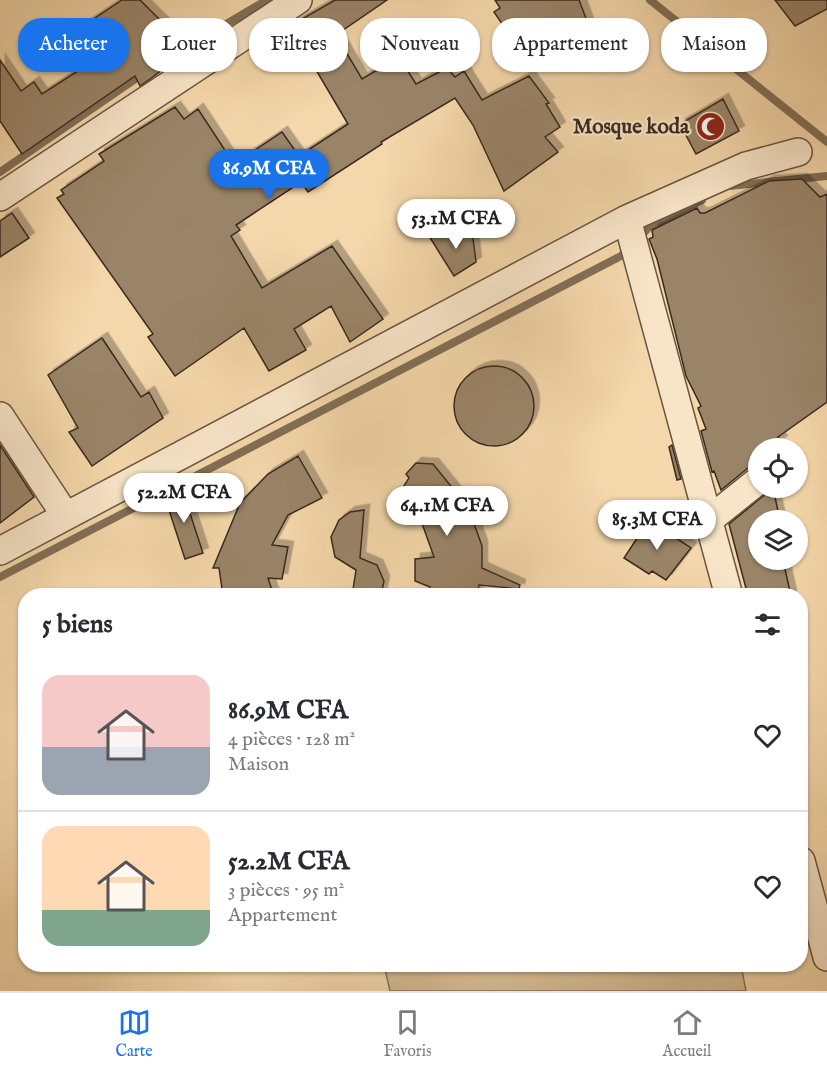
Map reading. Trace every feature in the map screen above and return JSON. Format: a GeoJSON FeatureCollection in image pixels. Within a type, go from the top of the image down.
{"type":"FeatureCollection","features":[{"type":"Feature","properties":{"kind":"street"},"geometry":{"type":"LineString","coordinates":[[0,197],[297,0]]}},
{"type":"Feature","properties":{"kind":"street"},"geometry":{"type":"LineString","coordinates":[[0,551],[627,219],[746,166],[798,152]]}},
{"type":"Feature","properties":{"kind":"street"},"geometry":{"type":"LineString","coordinates":[[627,219],[727,588]]}},
{"type":"Feature","properties":{"kind":"street"},"geometry":{"type":"LineString","coordinates":[[0,416],[65,515]]}},
{"type":"Feature","properties":{"kind":"street"},"geometry":{"type":"LineString","coordinates":[[709,520],[748,489]]}},
{"type":"Feature","properties":{"kind":"street"},"geometry":{"type":"LineString","coordinates":[[808,887],[827,957]]}},
{"type":"Feature","properties":{"kind":"shaded area"},"geometry":{"type":"Polygon","coordinates":[[[386,972],[742,972],[746,991],[390,991],[386,972]]]}},
{"type":"Feature","properties":{"kind":"building"},"geometry":{"type":"Polygon","coordinates":[[[122,0],[140,0],[158,18],[141,18],[141,72],[159,72],[140,86],[135,76],[22,154],[0,121],[0,60],[21,91],[34,82],[42,94],[76,72],[129,72],[129,18],[95,18],[122,0]]]}},
{"type":"Feature","properties":{"kind":"building"},"geometry":{"type":"Polygon","coordinates":[[[335,0],[387,0],[348,27],[348,18],[304,18],[335,0]]]}},
{"type":"Feature","properties":{"kind":"building"},"geometry":{"type":"Polygon","coordinates":[[[495,0],[579,0],[586,18],[498,18],[494,12],[500,8],[495,0]]]}},
{"type":"Feature","properties":{"kind":"building"},"geometry":{"type":"Polygon","coordinates":[[[775,0],[827,0],[827,9],[795,26],[775,0]]]}},
{"type":"Feature","properties":{"kind":"building"},"geometry":{"type":"Polygon","coordinates":[[[348,55],[362,79],[374,72],[408,72],[416,84],[439,72],[451,72],[455,77],[465,72],[482,100],[529,76],[549,103],[546,104],[560,127],[545,137],[558,152],[504,191],[473,125],[455,98],[381,142],[382,144],[308,192],[301,182],[236,225],[240,230],[231,236],[262,288],[332,246],[383,319],[350,342],[331,306],[294,329],[306,350],[269,371],[244,328],[175,376],[148,337],[153,334],[57,198],[64,194],[61,190],[104,161],[99,154],[175,107],[184,119],[198,109],[234,164],[282,132],[299,156],[348,124],[317,72],[348,72],[348,55]]]}},
{"type":"Feature","properties":{"kind":"building","name":"Mosque koda"},"geometry":{"type":"Polygon","coordinates":[[[723,99],[739,131],[696,154],[680,124],[723,99]]]}},
{"type":"Feature","properties":{"kind":"building"},"geometry":{"type":"Polygon","coordinates":[[[802,179],[820,197],[827,194],[827,402],[779,438],[748,438],[748,468],[721,490],[714,471],[712,472],[701,431],[706,429],[698,408],[701,406],[686,376],[657,259],[649,239],[653,237],[652,230],[697,208],[700,213],[705,213],[769,181],[802,179]]]}},
{"type":"Feature","properties":{"kind":"building"},"geometry":{"type":"Polygon","coordinates":[[[12,213],[29,238],[0,257],[0,221],[12,213]]]}},
{"type":"Feature","properties":{"kind":"building"},"geometry":{"type":"Polygon","coordinates":[[[472,231],[476,262],[454,276],[429,236],[472,231]]]}},
{"type":"Feature","properties":{"kind":"building"},"geometry":{"type":"Polygon","coordinates":[[[102,338],[141,397],[149,392],[163,418],[92,466],[69,432],[78,428],[48,375],[102,338]]]}},
{"type":"Feature","properties":{"kind":"building"},"geometry":{"type":"Polygon","coordinates":[[[494,366],[509,369],[522,378],[531,391],[534,406],[531,421],[522,434],[509,443],[494,446],[479,443],[466,434],[457,421],[454,406],[457,391],[466,378],[479,369],[494,366]]]}},
{"type":"Feature","properties":{"kind":"building"},"geometry":{"type":"Polygon","coordinates":[[[0,445],[34,497],[0,523],[0,445]]]}},
{"type":"Feature","properties":{"kind":"building"},"geometry":{"type":"Polygon","coordinates":[[[672,445],[681,479],[677,480],[669,447],[672,445]]]}},
{"type":"Feature","properties":{"kind":"building"},"geometry":{"type":"Polygon","coordinates":[[[298,456],[322,498],[288,515],[272,545],[288,547],[282,579],[268,578],[271,588],[222,588],[219,568],[213,568],[240,503],[268,474],[298,456]]]}},
{"type":"Feature","properties":{"kind":"building"},"geometry":{"type":"Polygon","coordinates":[[[416,463],[433,464],[468,507],[482,546],[482,568],[520,585],[519,588],[479,585],[478,588],[430,588],[415,581],[415,559],[434,557],[419,515],[396,498],[409,478],[406,474],[416,463]]]}},
{"type":"Feature","properties":{"kind":"building"},"geometry":{"type":"Polygon","coordinates":[[[182,489],[203,553],[185,559],[164,495],[182,489]]]}},
{"type":"Feature","properties":{"kind":"building"},"geometry":{"type":"Polygon","coordinates":[[[761,498],[775,498],[778,510],[748,510],[748,570],[785,570],[789,588],[746,588],[729,524],[761,498]]]}},
{"type":"Feature","properties":{"kind":"building"},"geometry":{"type":"Polygon","coordinates":[[[364,510],[360,558],[377,565],[384,581],[383,588],[353,588],[356,570],[335,557],[331,537],[339,520],[350,512],[364,510]]]}},
{"type":"Feature","properties":{"kind":"building"},"geometry":{"type":"Polygon","coordinates":[[[649,520],[691,548],[666,580],[652,571],[649,574],[624,558],[649,520]]]}},
{"type":"Feature","properties":{"kind":"waterway"},"geometry":{"type":"LineString","coordinates":[[237,18],[267,0]]}},
{"type":"Feature","properties":{"kind":"waterway"},"geometry":{"type":"LineString","coordinates":[[650,0],[827,142]]}},
{"type":"Feature","properties":{"kind":"waterway"},"geometry":{"type":"LineString","coordinates":[[0,172],[144,73]]}},
{"type":"Feature","properties":{"kind":"waterway"},"geometry":{"type":"LineString","coordinates":[[729,186],[827,176]]}},
{"type":"Feature","properties":{"kind":"waterway"},"geometry":{"type":"LineString","coordinates":[[639,238],[649,227],[702,200]]}},
{"type":"Feature","properties":{"kind":"waterway"},"geometry":{"type":"LineString","coordinates":[[0,577],[621,256],[628,249]]}},
{"type":"Feature","properties":{"kind":"place","name":"Mosque koda"},"geometry":{"type":"Point","coordinates":[710,127]}}]}
